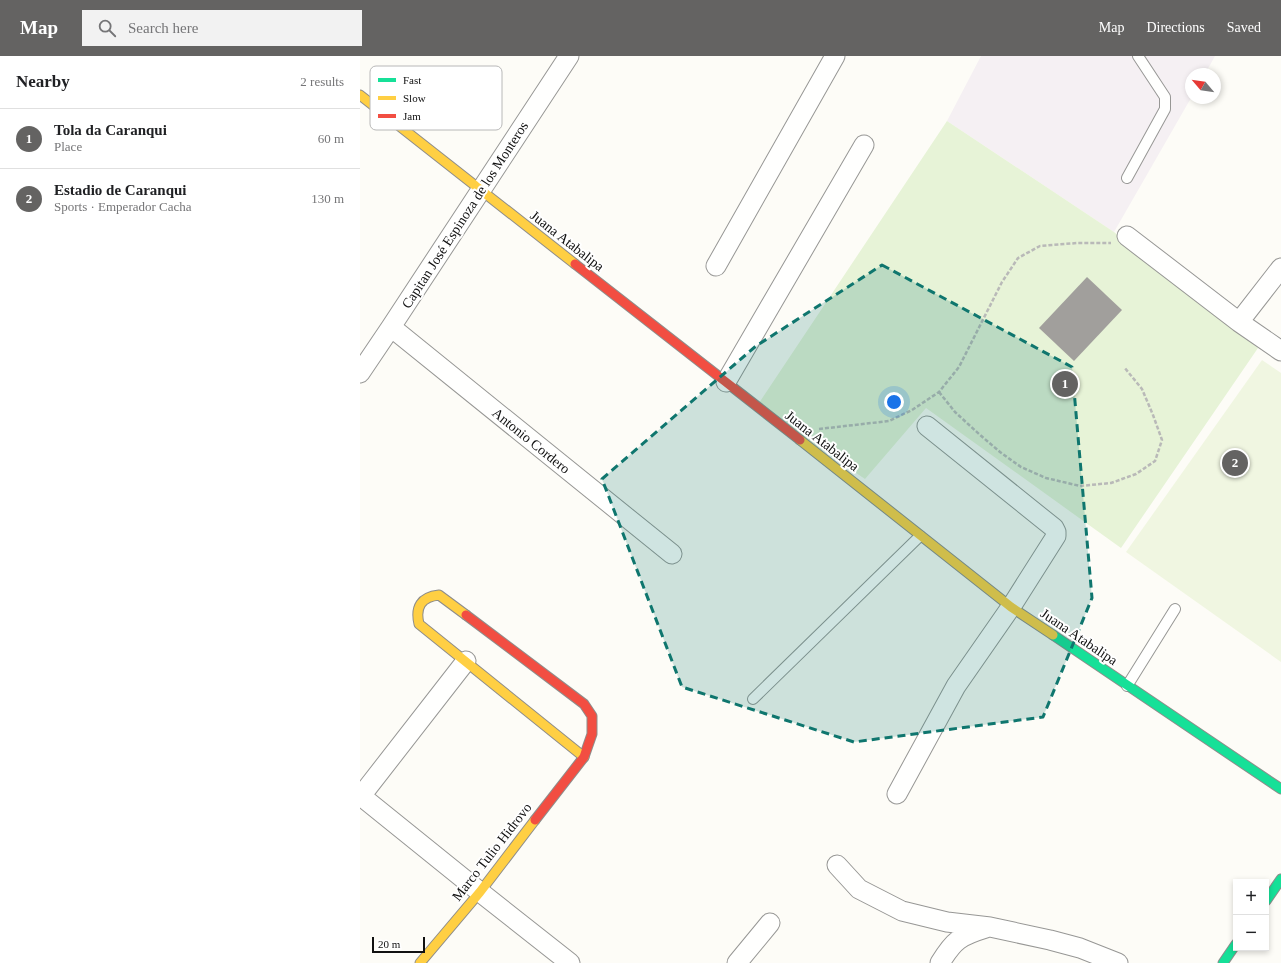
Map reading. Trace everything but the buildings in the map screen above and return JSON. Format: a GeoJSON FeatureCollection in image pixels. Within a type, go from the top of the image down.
{"type":"FeatureCollection","features":[{"type":"Feature","properties":{"kind":"street","name":"Capitan José Espinoza de los Monteros"},"geometry":{"type":"LineString","coordinates":[[360,373],[569,56]]}},
{"type":"Feature","properties":{"kind":"street"},"geometry":{"type":"LineString","coordinates":[[716,266],[834,56]]}},
{"type":"Feature","properties":{"kind":"street","name":"Juana Atabalipa"},"geometry":{"type":"LineString","coordinates":[[360,95],[370,103]]}},
{"type":"Feature","properties":{"kind":"street","name":"Juana Atabalipa"},"geometry":{"type":"LineString","coordinates":[[404,130],[726,382],[1011,608],[1281,789]]}},
{"type":"Feature","properties":{"kind":"street"},"geometry":{"type":"LineString","coordinates":[[726,382],[864,145]]}},
{"type":"Feature","properties":{"kind":"street"},"geometry":{"type":"LineString","coordinates":[[1132,240],[1239,322],[1281,351]]}},
{"type":"Feature","properties":{"kind":"street"},"geometry":{"type":"LineString","coordinates":[[1239,322],[1281,268]]}},
{"type":"Feature","properties":{"kind":"street","name":"Antonio Cordero"},"geometry":{"type":"LineString","coordinates":[[391,327],[672,554]]}},
{"type":"Feature","properties":{"kind":"street"},"geometry":{"type":"LineString","coordinates":[[898,794],[956,686],[1011,608],[1056,536],[1056,532],[1048,523],[927,426]]}},
{"type":"Feature","properties":{"kind":"street","name":"Marco Tulio Hidrovo"},"geometry":{"type":"LineString","coordinates":[[420,963],[480,892],[584,757],[592,734],[592,716],[584,704],[439,595],[432,595],[424,600],[419,607],[417,616],[419,624],[466,661]]}},
{"type":"Feature","properties":{"kind":"street"},"geometry":{"type":"LineString","coordinates":[[570,963],[361,796],[466,661],[584,757]]}},
{"type":"Feature","properties":{"kind":"street"},"geometry":{"type":"LineString","coordinates":[[837,865],[859,888],[902,911],[947,922],[990,927],[1050,940],[1080,948],[1118,963]]}},
{"type":"Feature","properties":{"kind":"street"},"geometry":{"type":"LineString","coordinates":[[1269,897],[1281,879]]}},
{"type":"Feature","properties":{"kind":"street"},"geometry":{"type":"LineString","coordinates":[[737,963],[770,923]]}},
{"type":"Feature","properties":{"kind":"street"},"geometry":{"type":"LineString","coordinates":[[940,963],[950,946],[966,934],[990,927]]}},
{"type":"Feature","properties":{"kind":"street"},"geometry":{"type":"LineString","coordinates":[[1223,963],[1233,948]]}},
{"type":"Feature","properties":{"kind":"lane"},"geometry":{"type":"LineString","coordinates":[[1127,178],[1165,109],[1165,97],[1138,56]]}},
{"type":"Feature","properties":{"kind":"lane"},"geometry":{"type":"LineString","coordinates":[[753,698],[920,536]]}},
{"type":"Feature","properties":{"kind":"lane"},"geometry":{"type":"LineString","coordinates":[[1127,686],[1175,609]]}},
{"type":"Feature","properties":{"kind":"path"},"geometry":{"type":"LineString","coordinates":[[788,432],[889,421],[912,410],[939,392],[959,367],[1002,282],[1018,258],[1040,246],[1132,240]]}},
{"type":"Feature","properties":{"kind":"path"},"geometry":{"type":"LineString","coordinates":[[939,392],[955,412],[979,434],[1021,467],[1046,478],[1080,486],[1111,483],[1136,474],[1155,461],[1162,440],[1142,389],[1124,367]]}},
{"type":"Feature","properties":{"kind":"highlighted area"},"geometry":{"type":"Polygon","coordinates":[[[882,265],[1072,367],[1092,598],[1043,717],[854,742],[682,687],[602,479],[756,346],[882,265]]]}},
{"type":"Feature","properties":{"kind":"shaded area"},"geometry":{"type":"Polygon","coordinates":[[[981,56],[1215,56],[1208,68],[1185,68],[1185,104],[1188,104],[1114,232],[947,121],[981,56]]]}},
{"type":"Feature","properties":{"kind":"green space"},"geometry":{"type":"Polygon","coordinates":[[[947,121],[1114,232],[1258,348],[1121,548],[926,408],[865,479],[757,406],[947,121]]]}},
{"type":"Feature","properties":{"kind":"green space"},"geometry":{"type":"Polygon","coordinates":[[[1262,360],[1281,373],[1281,662],[1126,552],[1262,360]]]}},
{"type":"Feature","properties":{"kind":"traffic: fast"},"geometry":{"type":"LineString","coordinates":[[1053,635],[1281,789]]}},
{"type":"Feature","properties":{"kind":"traffic: fast"},"geometry":{"type":"LineString","coordinates":[[1269,897],[1281,879]]}},
{"type":"Feature","properties":{"kind":"traffic: fast"},"geometry":{"type":"LineString","coordinates":[[1223,963],[1233,948]]}},
{"type":"Feature","properties":{"kind":"traffic: slow"},"geometry":{"type":"LineString","coordinates":[[360,95],[370,103]]}},
{"type":"Feature","properties":{"kind":"traffic: slow"},"geometry":{"type":"LineString","coordinates":[[405,130],[575,264]]}},
{"type":"Feature","properties":{"kind":"traffic: slow"},"geometry":{"type":"LineString","coordinates":[[800,440],[1011,607],[1053,635]]}},
{"type":"Feature","properties":{"kind":"traffic: slow"},"geometry":{"type":"LineString","coordinates":[[466,615],[439,595],[428,598],[421,604],[418,618],[419,624],[584,757]]}},
{"type":"Feature","properties":{"kind":"traffic: slow"},"geometry":{"type":"LineString","coordinates":[[420,963],[480,892],[535,820]]}},
{"type":"Feature","properties":{"kind":"traffic: jam"},"geometry":{"type":"LineString","coordinates":[[575,264],[800,440]]}},
{"type":"Feature","properties":{"kind":"traffic: jam"},"geometry":{"type":"LineString","coordinates":[[466,615],[584,704],[592,716],[592,734],[584,757],[535,820]]}},
{"type":"Feature","properties":{"kind":"place","name":"Tola da Caranqui"},"geometry":{"type":"Point","coordinates":[1065,384]}},
{"type":"Feature","properties":{"kind":"place","name":"Estadio de Caranqui"},"geometry":{"type":"Point","coordinates":[1235,463]}}]}
